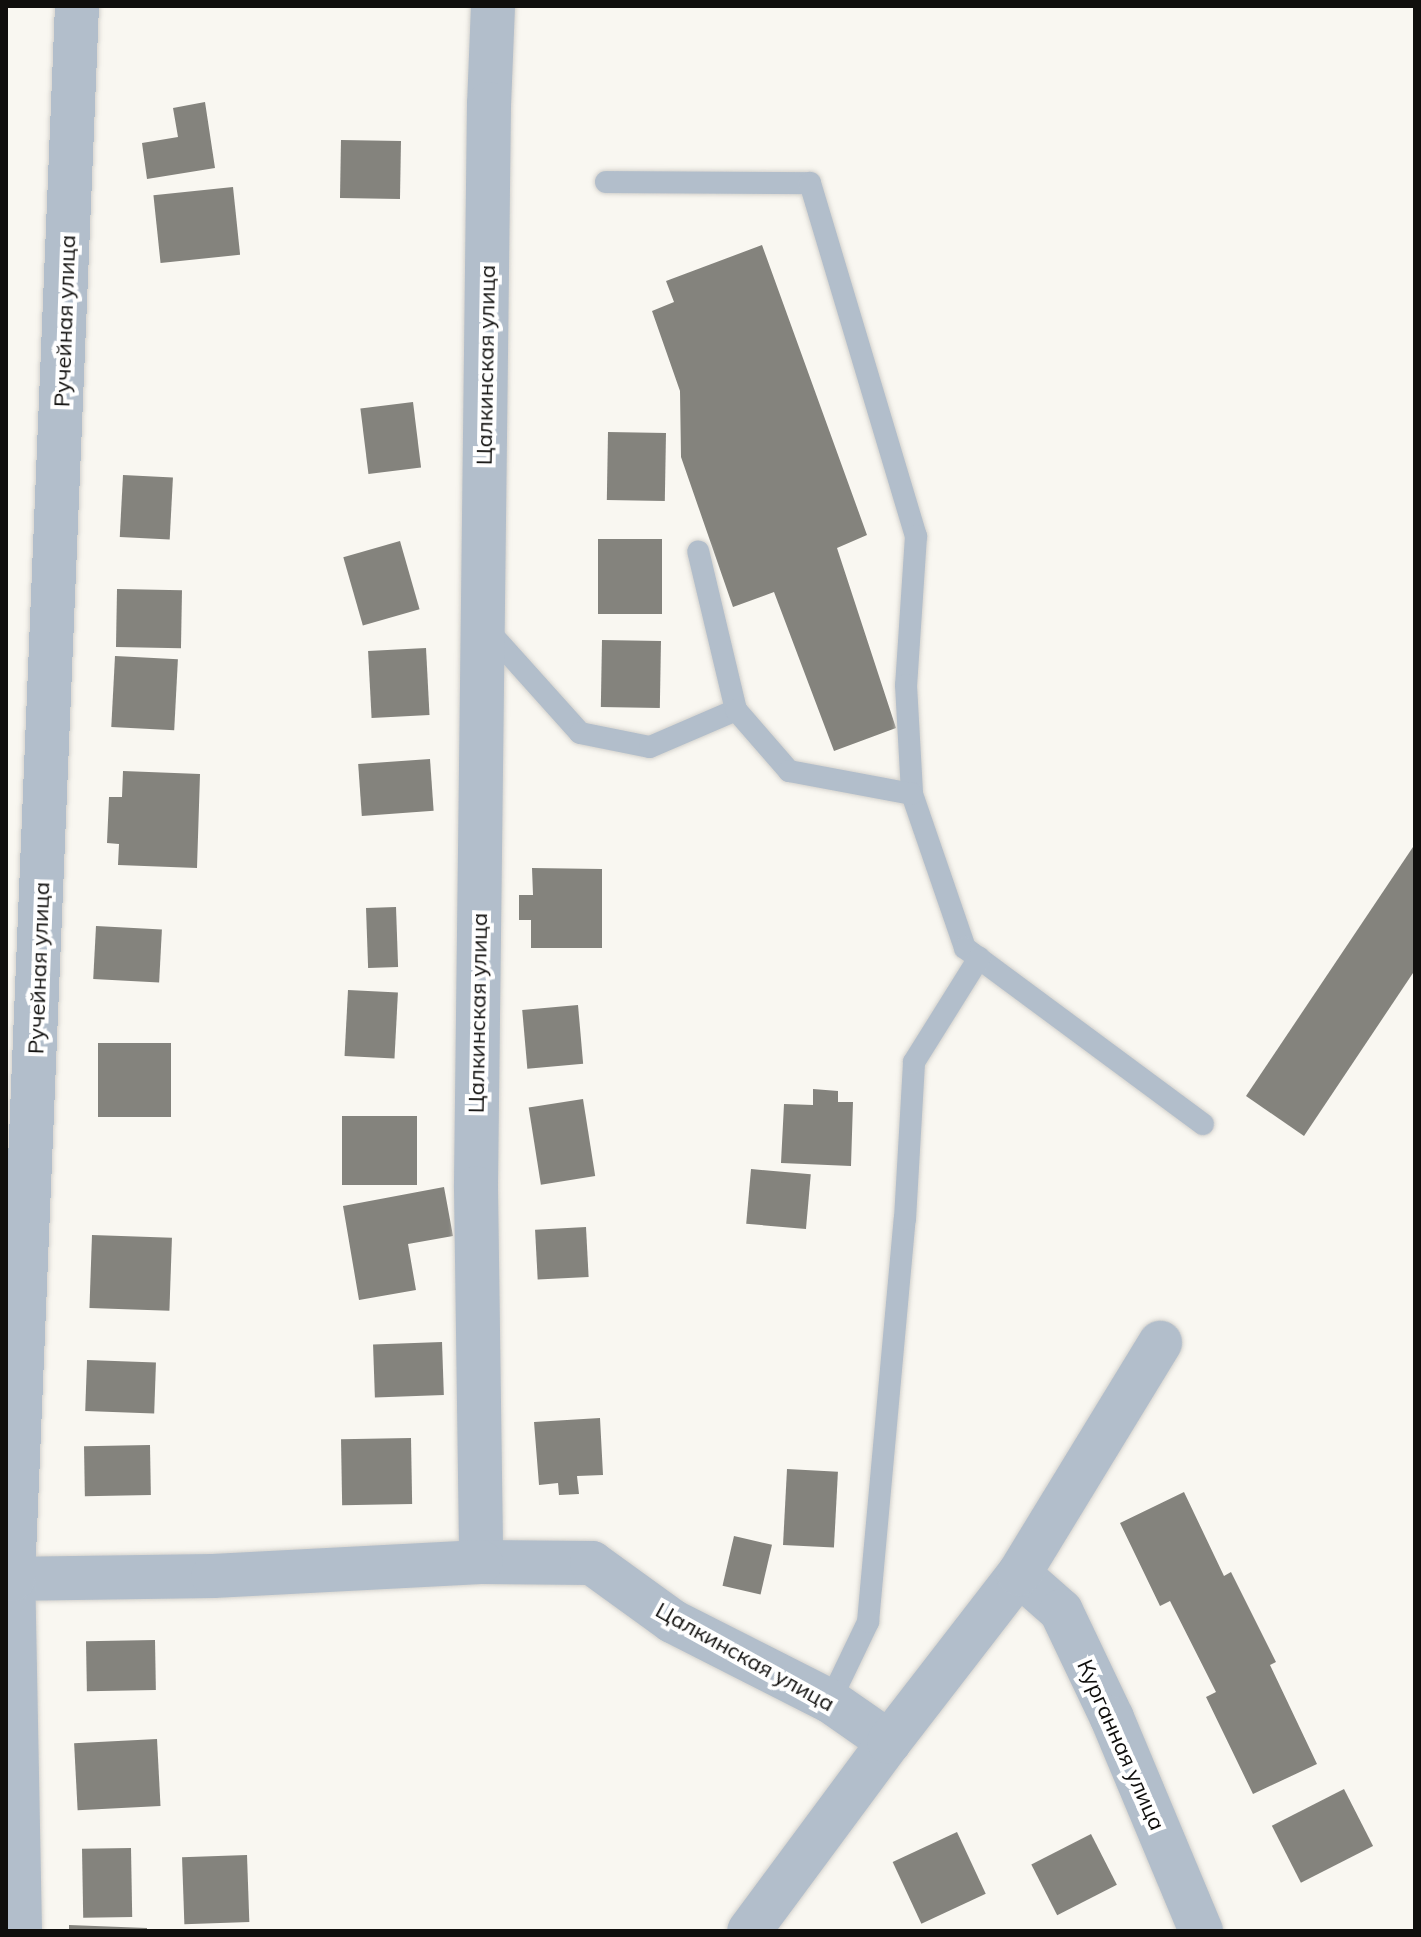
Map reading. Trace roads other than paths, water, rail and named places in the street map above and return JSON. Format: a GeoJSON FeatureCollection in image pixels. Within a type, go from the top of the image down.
{"type":"FeatureCollection","features":[{"type":"Feature","properties":{"kind":"street","name":"Ручейная улица"},"geometry":{"type":"LineString","coordinates":[[20,1931],[10,1579],[77,6]]}},
{"type":"Feature","properties":{"kind":"street","name":"Цалкинская улица"},"geometry":{"type":"LineString","coordinates":[[493,6],[476,1188],[481,1562],[592,1563],[672,1621],[830,1701],[889,1742]]}},
{"type":"Feature","properties":{"kind":"street"},"geometry":{"type":"LineString","coordinates":[[749,1931],[1019,1574],[1160,1343]]}},
{"type":"Feature","properties":{"kind":"street"},"geometry":{"type":"LineString","coordinates":[[10,1579],[213,1576],[481,1562]]}},
{"type":"Feature","properties":{"kind":"street","name":"Курганная улица"},"geometry":{"type":"LineString","coordinates":[[1019,1574],[1061,1611],[1112,1718],[1201,1931]]}},
{"type":"Feature","properties":{"kind":"lane"},"geometry":{"type":"LineString","coordinates":[[606,182],[810,183],[916,536],[906,685],[912,794],[965,948],[1203,1124]]}},
{"type":"Feature","properties":{"kind":"lane"},"geometry":{"type":"LineString","coordinates":[[698,551],[736,710],[789,771],[912,794]]}},
{"type":"Feature","properties":{"kind":"lane"},"geometry":{"type":"LineString","coordinates":[[483,625],[580,733],[650,747],[736,710]]}},
{"type":"Feature","properties":{"kind":"lane"},"geometry":{"type":"LineString","coordinates":[[830,1701],[868,1622],[905,1219],[914,1062],[979,958]]}}]}
